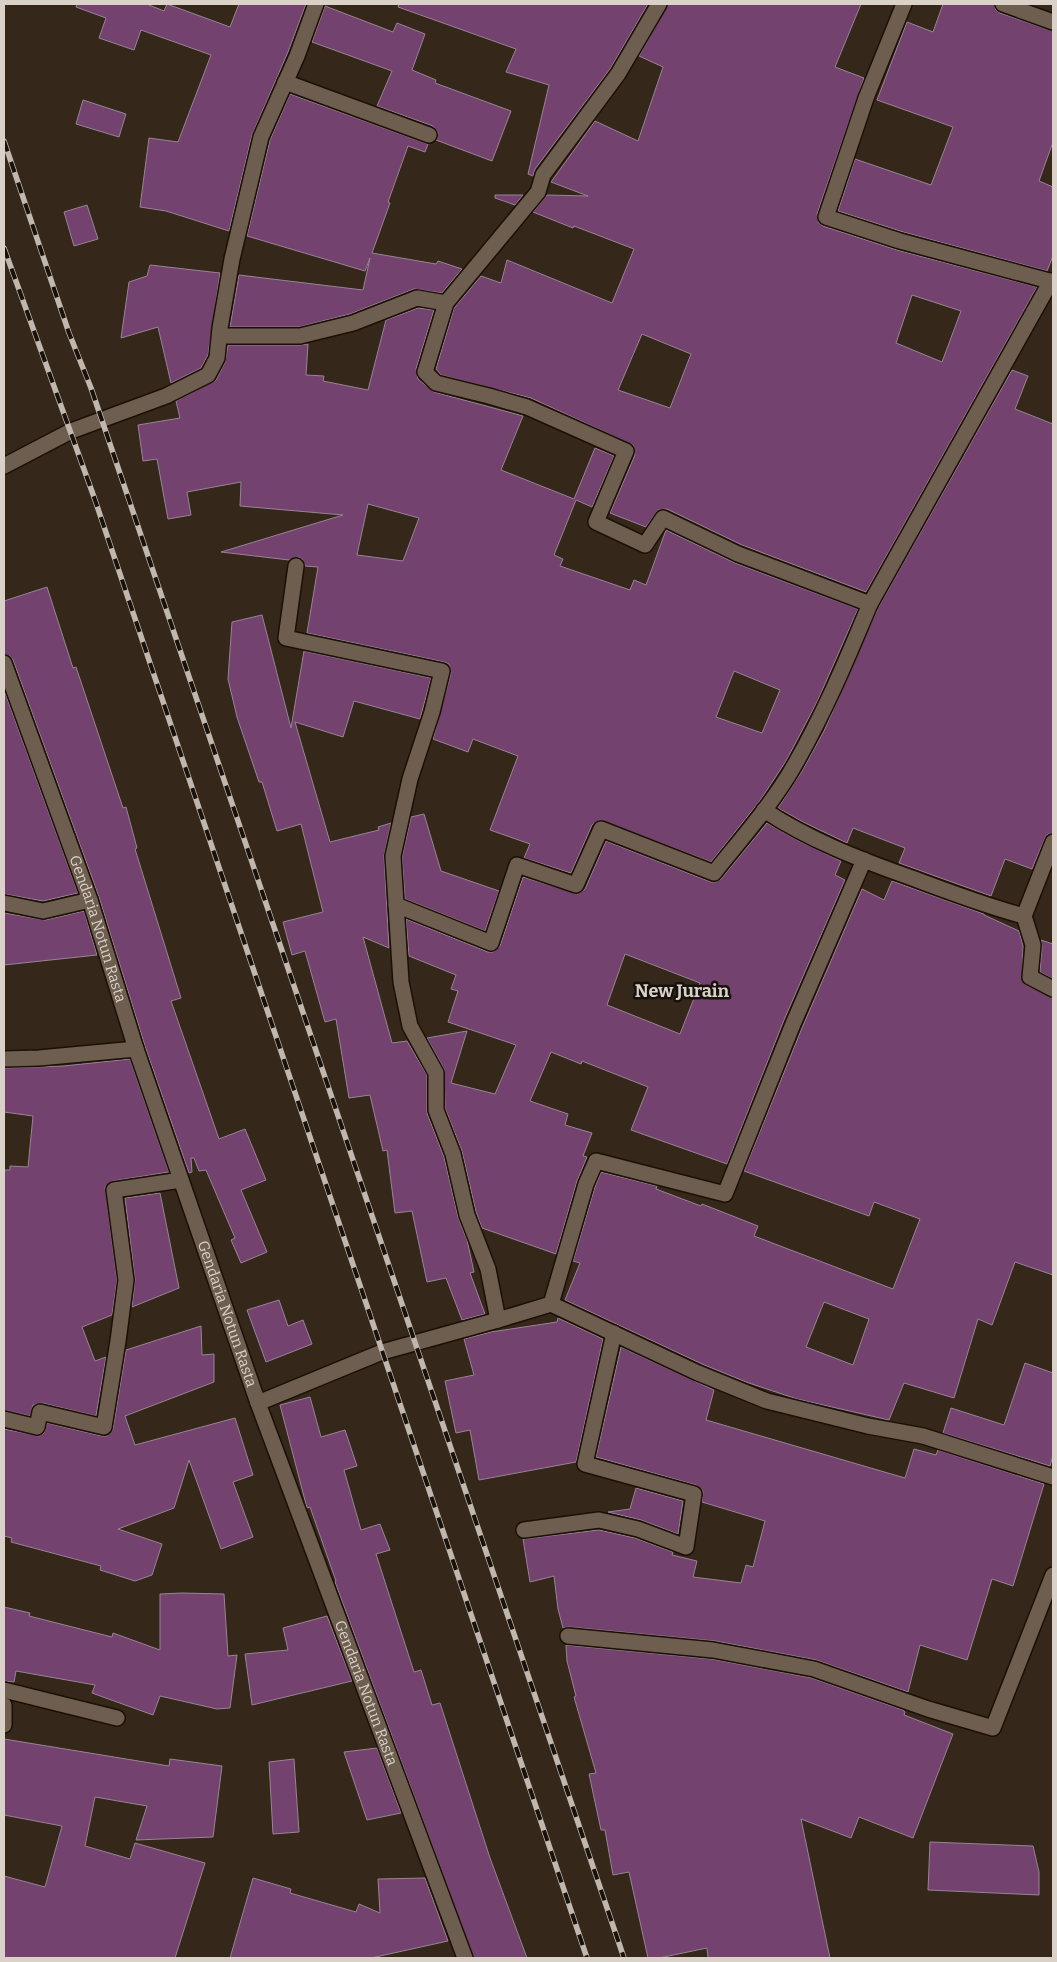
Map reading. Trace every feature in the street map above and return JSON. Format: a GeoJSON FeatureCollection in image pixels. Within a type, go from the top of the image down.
{"type":"FeatureCollection","features":[{"type":"Feature","properties":{"kind":"street"},"geometry":{"type":"LineString","coordinates":[[4,466],[70,431],[166,396],[208,375],[217,358],[232,259],[261,137],[316,4]]}},
{"type":"Feature","properties":{"kind":"street"},"geometry":{"type":"LineString","coordinates":[[659,4],[618,74],[544,175],[538,192],[446,303],[425,372],[436,383],[527,407],[626,450],[596,522],[644,545],[663,518],[738,554],[870,604]]}},
{"type":"Feature","properties":{"kind":"street"},"geometry":{"type":"LineString","coordinates":[[396,905],[491,943],[517,865],[576,885],[601,828],[714,873],[764,810],[793,767],[835,686],[870,604],[1052,281],[900,241],[826,217],[866,98],[904,4]]}},
{"type":"Feature","properties":{"kind":"street"},"geometry":{"type":"LineString","coordinates":[[1003,4],[1053,22]]}},
{"type":"Feature","properties":{"kind":"street"},"geometry":{"type":"LineString","coordinates":[[285,82],[430,135]]}},
{"type":"Feature","properties":{"kind":"street"},"geometry":{"type":"LineString","coordinates":[[220,336],[300,336],[353,323],[417,298],[446,303]]}},
{"type":"Feature","properties":{"kind":"street"},"geometry":{"type":"LineString","coordinates":[[296,566],[286,638],[442,672],[432,712],[410,779],[393,856],[401,982],[410,1026],[436,1073],[436,1110],[453,1154],[467,1214],[488,1269],[498,1320]]}},
{"type":"Feature","properties":{"kind":"street","name":"Gendaria Notun Rasta"},"geometry":{"type":"LineString","coordinates":[[4,663],[90,900],[136,1050],[258,1403],[465,1958]]}},
{"type":"Feature","properties":{"kind":"street"},"geometry":{"type":"LineString","coordinates":[[764,810],[790,827],[864,860],[988,906],[1024,916]]}},
{"type":"Feature","properties":{"kind":"street"},"geometry":{"type":"LineString","coordinates":[[1053,842],[1024,916],[1032,945],[1030,976],[1053,989]]}},
{"type":"Feature","properties":{"kind":"street"},"geometry":{"type":"LineString","coordinates":[[551,1304],[586,1184],[596,1161],[725,1194],[793,1024],[864,860]]}},
{"type":"Feature","properties":{"kind":"street"},"geometry":{"type":"LineString","coordinates":[[4,903],[43,911],[90,900]]}},
{"type":"Feature","properties":{"kind":"street"},"geometry":{"type":"LineString","coordinates":[[4,1059],[136,1050]]}},
{"type":"Feature","properties":{"kind":"street"},"geometry":{"type":"LineString","coordinates":[[4,1419],[37,1426],[40,1412],[104,1427],[126,1280],[114,1190],[181,1180]]}},
{"type":"Feature","properties":{"kind":"street"},"geometry":{"type":"LineString","coordinates":[[258,1403],[382,1352],[551,1304],[698,1373],[767,1401],[868,1426],[924,1436],[1053,1477]]}},
{"type":"Feature","properties":{"kind":"street"},"geometry":{"type":"LineString","coordinates":[[524,1530],[599,1520],[638,1530],[686,1547],[694,1494],[586,1464],[614,1334]]}},
{"type":"Feature","properties":{"kind":"street"},"geometry":{"type":"LineString","coordinates":[[568,1636],[713,1650],[814,1669],[928,1709],[993,1728],[1053,1575]]}},
{"type":"Feature","properties":{"kind":"street"},"geometry":{"type":"LineString","coordinates":[[4,1690],[117,1718]]}},
{"type":"Feature","properties":{"kind":"street"},"geometry":{"type":"LineString","coordinates":[[4,1705],[4,1725]]}},
{"type":"Feature","properties":{"kind":"building"},"geometry":{"type":"Polygon","coordinates":[[[77,4],[150,4],[164,11],[167,4],[230,27],[239,4],[306,4],[288,52],[252,135],[229,231],[166,211],[140,207],[149,138],[178,142],[211,55],[141,30],[134,50],[99,38],[106,18],[76,7],[77,4]]]}},
{"type":"Feature","properties":{"kind":"building"},"geometry":{"type":"Polygon","coordinates":[[[399,4],[648,4],[610,69],[535,169],[533,176],[528,174],[549,85],[506,72],[516,49],[398,7],[399,4]]]}},
{"type":"Feature","properties":{"kind":"building"},"geometry":{"type":"Polygon","coordinates":[[[668,4],[861,4],[835,67],[864,78],[817,214],[819,223],[823,226],[897,250],[1037,287],[866,592],[742,545],[667,509],[658,510],[646,527],[610,513],[635,455],[633,445],[531,398],[441,375],[436,369],[454,308],[481,276],[501,283],[507,260],[612,303],[634,249],[533,212],[547,195],[588,196],[551,182],[595,121],[638,141],[663,67],[639,56],[668,4]],[[912,295],[896,343],[942,362],[961,311],[912,295]],[[642,334],[618,390],[670,408],[691,354],[642,334]]]}},
{"type":"Feature","properties":{"kind":"building"},"geometry":{"type":"Polygon","coordinates":[[[943,4],[994,4],[996,10],[1000,13],[1053,31],[1053,142],[1039,181],[1053,187],[1053,256],[1047,271],[903,232],[838,211],[855,159],[931,185],[953,127],[877,100],[907,22],[933,32],[943,4]]]}},
{"type":"Feature","properties":{"kind":"building"},"geometry":{"type":"Polygon","coordinates":[[[325,6],[393,32],[397,23],[425,34],[412,70],[436,80],[435,83],[511,111],[492,161],[436,140],[438,133],[433,126],[377,106],[392,71],[312,42],[325,6]]]}},
{"type":"Feature","properties":{"kind":"building"},"geometry":{"type":"Polygon","coordinates":[[[290,94],[428,144],[425,152],[408,146],[372,253],[436,264],[438,261],[462,269],[442,293],[414,289],[350,314],[299,327],[230,327],[239,275],[363,290],[370,258],[365,271],[247,236],[270,140],[290,94]]]}},
{"type":"Feature","properties":{"kind":"building"},"geometry":{"type":"Polygon","coordinates":[[[83,100],[126,114],[119,137],[76,124],[83,100]]]}},
{"type":"Feature","properties":{"kind":"building"},"geometry":{"type":"Polygon","coordinates":[[[495,195],[523,195],[515,205],[495,198],[495,195]]]}},
{"type":"Feature","properties":{"kind":"building"},"geometry":{"type":"Polygon","coordinates":[[[87,205],[98,239],[74,246],[64,212],[87,205]]]}},
{"type":"Feature","properties":{"kind":"building"},"geometry":{"type":"Polygon","coordinates":[[[150,265],[220,273],[208,355],[201,368],[171,383],[158,327],[121,338],[129,282],[147,276],[150,265]]]}},
{"type":"Feature","properties":{"kind":"building"},"geometry":{"type":"Polygon","coordinates":[[[418,308],[434,310],[416,369],[418,379],[434,392],[523,416],[501,470],[574,499],[595,448],[614,456],[592,507],[576,500],[554,555],[563,559],[560,566],[630,590],[634,580],[646,585],[666,530],[735,563],[858,609],[817,702],[786,761],[759,802],[711,862],[600,820],[592,825],[571,873],[524,858],[530,844],[490,830],[518,756],[473,739],[468,752],[433,739],[451,673],[449,664],[307,633],[318,567],[305,566],[302,559],[298,557],[289,560],[221,552],[343,515],[240,506],[241,482],[187,492],[191,515],[168,519],[157,459],[143,461],[138,425],[180,418],[176,401],[216,380],[225,362],[228,345],[308,344],[306,375],[324,376],[323,381],[368,390],[386,320],[418,308]],[[368,504],[357,555],[403,561],[419,518],[368,504]],[[734,671],[716,717],[762,733],[780,690],[734,671]]]}},
{"type":"Feature","properties":{"kind":"building"},"geometry":{"type":"Polygon","coordinates":[[[1012,370],[1028,376],[1015,409],[1053,424],[1053,833],[1048,834],[1045,838],[1032,869],[1005,859],[991,896],[899,863],[905,848],[853,828],[847,843],[778,808],[802,771],[824,731],[878,608],[1012,370]]]}},
{"type":"Feature","properties":{"kind":"building"},"geometry":{"type":"Polygon","coordinates":[[[47,587],[73,668],[76,667],[123,808],[126,807],[137,848],[135,849],[181,998],[171,1001],[219,1139],[245,1129],[266,1180],[241,1190],[267,1252],[241,1263],[231,1240],[235,1238],[206,1170],[199,1171],[194,1158],[191,1158],[192,1172],[189,1173],[145,1046],[99,897],[13,660],[10,656],[4,654],[4,601],[47,587]]]}},
{"type":"Feature","properties":{"kind":"building"},"geometry":{"type":"Polygon","coordinates":[[[262,615],[291,728],[304,651],[431,678],[420,719],[354,701],[343,737],[295,722],[330,842],[379,830],[378,827],[391,823],[384,856],[389,948],[363,937],[392,1043],[407,1041],[427,1075],[427,1113],[444,1157],[458,1217],[467,1240],[474,1272],[470,1273],[485,1314],[462,1320],[446,1278],[427,1282],[412,1211],[395,1213],[387,1150],[383,1151],[370,1095],[349,1098],[336,1019],[325,1022],[305,951],[292,955],[283,922],[323,912],[301,824],[277,831],[262,782],[259,782],[237,717],[228,679],[232,622],[262,615]]]}},
{"type":"Feature","properties":{"kind":"building"},"geometry":{"type":"Polygon","coordinates":[[[4,690],[78,893],[43,901],[4,894],[4,690]]]}},
{"type":"Feature","properties":{"kind":"building"},"geometry":{"type":"Polygon","coordinates":[[[424,814],[441,871],[499,891],[485,931],[405,899],[402,857],[411,817],[424,814]]]}},
{"type":"Feature","properties":{"kind":"building"},"geometry":{"type":"Polygon","coordinates":[[[767,823],[841,861],[835,875],[845,880],[784,1020],[727,1164],[631,1130],[648,1087],[582,1061],[581,1064],[551,1052],[530,1101],[568,1114],[565,1125],[592,1133],[583,1156],[587,1157],[577,1181],[556,1254],[482,1228],[476,1212],[462,1151],[445,1108],[444,1069],[427,1038],[467,1031],[451,1083],[495,1094],[516,1045],[448,1022],[458,991],[451,989],[456,975],[409,956],[406,919],[488,952],[493,952],[500,946],[523,877],[578,894],[585,889],[606,841],[711,882],[721,879],[767,823]],[[625,954],[607,1005],[680,1034],[700,983],[625,954]]]}},
{"type":"Feature","properties":{"kind":"building"},"geometry":{"type":"Polygon","coordinates":[[[892,881],[984,914],[1019,931],[1023,946],[1022,981],[1026,985],[1053,998],[1053,1275],[1015,1262],[992,1325],[978,1319],[954,1398],[904,1383],[889,1420],[797,1399],[746,1382],[702,1364],[565,1300],[580,1263],[573,1261],[601,1172],[657,1186],[656,1189],[701,1206],[702,1204],[758,1226],[754,1236],[893,1289],[920,1219],[874,1202],[869,1216],[744,1171],[802,1028],[862,889],[884,900],[892,881]],[[824,1302],[806,1347],[853,1365],[869,1319],[824,1302]]]}},
{"type":"Feature","properties":{"kind":"building"},"geometry":{"type":"Polygon","coordinates":[[[84,911],[97,955],[4,965],[4,913],[45,920],[84,911]]]}},
{"type":"Feature","properties":{"kind":"building"},"geometry":{"type":"Polygon","coordinates":[[[1041,940],[1053,944],[1053,979],[1040,972],[1041,940]]]}},
{"type":"Feature","properties":{"kind":"building"},"geometry":{"type":"Polygon","coordinates":[[[130,1059],[169,1172],[113,1181],[105,1187],[117,1280],[112,1315],[82,1327],[95,1361],[106,1357],[96,1416],[42,1403],[33,1405],[30,1416],[4,1410],[4,1170],[10,1170],[10,1166],[28,1167],[33,1116],[4,1112],[4,1068],[64,1066],[130,1059]]]}},
{"type":"Feature","properties":{"kind":"building"},"geometry":{"type":"Polygon","coordinates":[[[160,1193],[179,1288],[132,1307],[135,1279],[125,1198],[160,1193]]]}},
{"type":"Feature","properties":{"kind":"building"},"geometry":{"type":"Polygon","coordinates":[[[279,1300],[288,1326],[303,1320],[312,1344],[266,1362],[247,1310],[279,1300]]]}},
{"type":"Feature","properties":{"kind":"building"},"geometry":{"type":"Polygon","coordinates":[[[558,1318],[603,1339],[576,1462],[479,1480],[470,1430],[456,1433],[445,1381],[474,1375],[464,1339],[491,1332],[557,1322],[558,1318]]]}},
{"type":"Feature","properties":{"kind":"building"},"geometry":{"type":"Polygon","coordinates":[[[201,1326],[202,1355],[214,1354],[214,1382],[125,1416],[135,1445],[235,1418],[253,1475],[233,1482],[253,1537],[221,1549],[189,1460],[174,1508],[118,1529],[162,1544],[152,1575],[135,1581],[100,1570],[101,1566],[11,1542],[12,1538],[4,1536],[4,1429],[39,1436],[44,1433],[47,1423],[107,1436],[113,1429],[126,1350],[201,1326]]]}},
{"type":"Feature","properties":{"kind":"building"},"geometry":{"type":"Polygon","coordinates":[[[621,1347],[714,1390],[706,1420],[905,1478],[914,1449],[936,1455],[938,1450],[1044,1484],[1013,1586],[992,1579],[967,1660],[920,1645],[908,1692],[816,1660],[715,1641],[569,1627],[563,1628],[558,1609],[554,1576],[530,1582],[523,1539],[599,1530],[635,1538],[673,1552],[672,1555],[697,1561],[693,1577],[741,1583],[746,1565],[753,1567],[765,1521],[702,1502],[703,1491],[696,1485],[596,1457],[621,1347]]]}},
{"type":"Feature","properties":{"kind":"building"},"geometry":{"type":"Polygon","coordinates":[[[1025,1363],[1053,1373],[1053,1455],[1050,1466],[943,1433],[951,1408],[1004,1425],[1025,1363]]]}},
{"type":"Feature","properties":{"kind":"building"},"geometry":{"type":"Polygon","coordinates":[[[310,1397],[321,1437],[345,1430],[357,1466],[344,1470],[361,1530],[380,1524],[390,1550],[376,1554],[414,1672],[421,1670],[432,1705],[440,1703],[490,1858],[527,1958],[474,1958],[335,1582],[310,1507],[307,1508],[280,1405],[310,1397]]]}},
{"type":"Feature","properties":{"kind":"building"},"geometry":{"type":"Polygon","coordinates":[[[636,1488],[683,1501],[678,1534],[641,1520],[608,1512],[630,1509],[636,1488]]]}},
{"type":"Feature","properties":{"kind":"building"},"geometry":{"type":"Polygon","coordinates":[[[160,1594],[224,1594],[228,1656],[237,1655],[230,1708],[217,1709],[160,1696],[153,1715],[92,1693],[95,1685],[16,1671],[14,1682],[4,1681],[4,1607],[30,1613],[29,1616],[112,1637],[113,1633],[160,1650],[160,1594]]]}},
{"type":"Feature","properties":{"kind":"building"},"geometry":{"type":"Polygon","coordinates":[[[327,1616],[352,1681],[252,1705],[245,1654],[288,1650],[283,1628],[327,1616]]]}},
{"type":"Feature","properties":{"kind":"building"},"geometry":{"type":"Polygon","coordinates":[[[566,1645],[712,1659],[812,1678],[903,1710],[905,1712],[904,1715],[953,1734],[913,1838],[859,1817],[851,1838],[801,1819],[830,1958],[708,1958],[707,1948],[659,1958],[648,1958],[629,1872],[613,1875],[605,1830],[601,1830],[589,1774],[596,1773],[574,1697],[576,1696],[567,1661],[566,1645]]]}},
{"type":"Feature","properties":{"kind":"building"},"geometry":{"type":"Polygon","coordinates":[[[4,1739],[169,1766],[170,1759],[222,1766],[213,1837],[136,1840],[147,1806],[95,1797],[85,1846],[130,1859],[135,1843],[205,1863],[175,1958],[4,1958],[4,1876],[45,1887],[62,1826],[4,1815],[4,1739]]]}},
{"type":"Feature","properties":{"kind":"building"},"geometry":{"type":"Polygon","coordinates":[[[377,1748],[401,1813],[367,1820],[344,1752],[377,1748]]]}},
{"type":"Feature","properties":{"kind":"building"},"geometry":{"type":"Polygon","coordinates":[[[294,1759],[299,1832],[273,1834],[269,1762],[294,1759]]]}},
{"type":"Feature","properties":{"kind":"building"},"geometry":{"type":"Polygon","coordinates":[[[930,1842],[1033,1846],[1039,1872],[1039,1895],[928,1890],[930,1842]]]}},
{"type":"Feature","properties":{"kind":"building"},"geometry":{"type":"Polygon","coordinates":[[[253,1878],[291,1889],[290,1893],[356,1912],[359,1904],[380,1913],[378,1879],[425,1878],[448,1941],[371,1958],[230,1958],[253,1878]]]}},
{"type":"Feature","properties":{"kind":"railway"},"geometry":{"type":"LineString","coordinates":[[4,141],[69,333],[91,388],[624,1958]]}},
{"type":"Feature","properties":{"kind":"railway"},"geometry":{"type":"LineString","coordinates":[[4,248],[94,497],[587,1958]]}},
{"type":"Feature","properties":{"kind":"district","name":"New Jurain"},"geometry":{"type":"Point","coordinates":[682,991]}}]}
